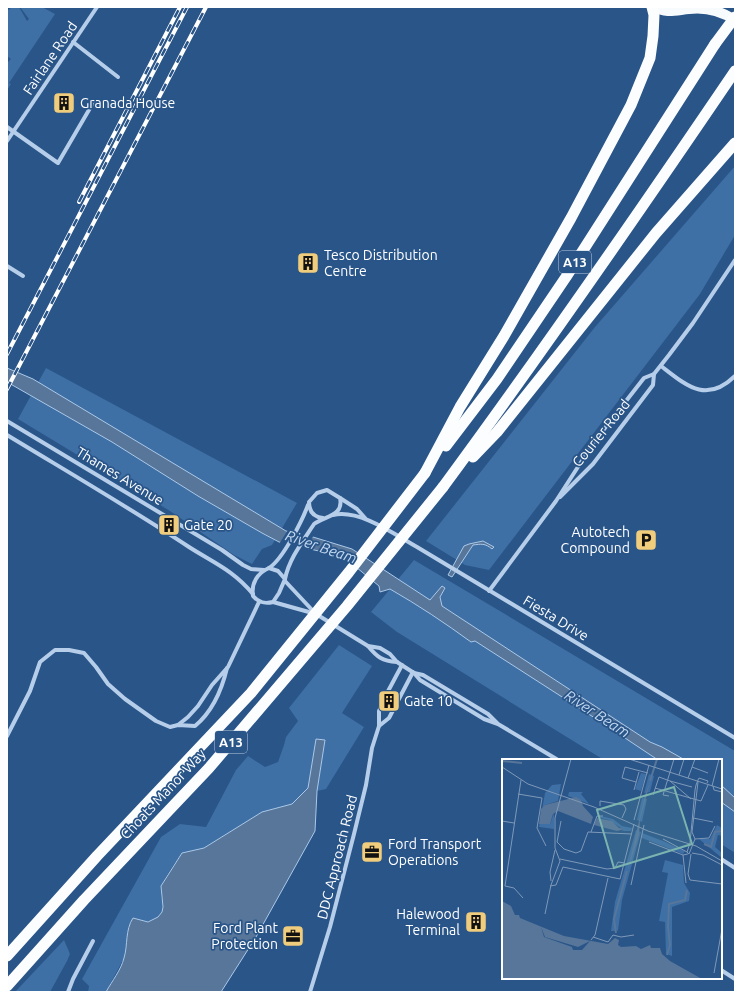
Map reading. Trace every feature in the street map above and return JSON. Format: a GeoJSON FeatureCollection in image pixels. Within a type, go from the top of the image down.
{"type":"FeatureCollection","features":[{"type":"Feature","properties":{"kind":"highway","name":"A13"},"geometry":{"type":"LineString","coordinates":[[425,474],[460,406],[507,330],[567,225],[631,105],[650,58],[653,36],[654,7]]}},
{"type":"Feature","properties":{"kind":"highway","name":"A13"},"geometry":{"type":"LineString","coordinates":[[425,474],[497,379],[566,277],[715,44],[735,17]]}},
{"type":"Feature","properties":{"kind":"highway","name":"A13"},"geometry":{"type":"LineString","coordinates":[[443,487],[524,377],[624,235],[735,71]]}},
{"type":"Feature","properties":{"kind":"highway","name":"A13"},"geometry":{"type":"LineString","coordinates":[[443,487],[497,432],[642,249],[692,190],[735,143]]}},
{"type":"Feature","properties":{"kind":"highway","name":"Choats Manor Way"},"geometry":{"type":"LineString","coordinates":[[7,956],[97,856],[251,693],[349,572],[425,474]]}},
{"type":"Feature","properties":{"kind":"highway","name":"Choats Manor Way"},"geometry":{"type":"LineString","coordinates":[[7,986],[84,900],[214,762],[342,612],[443,487]]}},
{"type":"Feature","properties":{"kind":"main road"},"geometry":{"type":"LineString","coordinates":[[654,7],[674,11],[689,9],[712,10],[721,12],[735,20]]}},
{"type":"Feature","properties":{"kind":"street","name":"Fairlane Road"},"geometry":{"type":"LineString","coordinates":[[7,141],[97,7]]}},
{"type":"Feature","properties":{"kind":"street"},"geometry":{"type":"LineString","coordinates":[[73,42],[118,77]]}},
{"type":"Feature","properties":{"kind":"street"},"geometry":{"type":"LineString","coordinates":[[7,127],[58,163],[92,103]]}},
{"type":"Feature","properties":{"kind":"street","name":"Courier Road"},"geometry":{"type":"LineString","coordinates":[[489,591],[556,501],[583,457],[644,378],[654,374],[661,366],[735,260]]}},
{"type":"Feature","properties":{"kind":"street"},"geometry":{"type":"LineString","coordinates":[[7,266],[23,276]]}},
{"type":"Feature","properties":{"kind":"street"},"geometry":{"type":"LineString","coordinates":[[661,366],[688,386],[697,390],[715,389],[725,384],[735,376]]}},
{"type":"Feature","properties":{"kind":"street","name":"Courier Road"},"geometry":{"type":"LineString","coordinates":[[556,501],[589,468],[611,442],[653,385],[654,374]]}},
{"type":"Feature","properties":{"kind":"street","name":"Thames Avenue"},"geometry":{"type":"LineString","coordinates":[[7,421],[222,550],[243,565],[251,569],[266,569]]}},
{"type":"Feature","properties":{"kind":"street","name":"Thames Avenue"},"geometry":{"type":"LineString","coordinates":[[7,435],[162,528],[226,569],[242,581],[253,594]]}},
{"type":"Feature","properties":{"kind":"street"},"geometry":{"type":"LineString","coordinates":[[258,602],[253,594],[254,583],[259,575],[277,562],[303,518],[309,502],[317,493],[324,490],[329,491],[340,498],[341,502],[339,509],[333,516],[323,518],[317,517],[313,514],[310,510],[309,502]]}},
{"type":"Feature","properties":{"kind":"street","name":"Fiesta Drive"},"geometry":{"type":"LineString","coordinates":[[340,498],[357,509],[365,519]]}},
{"type":"Feature","properties":{"kind":"street","name":"Fiesta Drive"},"geometry":{"type":"LineString","coordinates":[[333,516],[343,514],[365,519],[446,564],[735,738]]}},
{"type":"Feature","properties":{"kind":"street"},"geometry":{"type":"LineString","coordinates":[[273,602],[285,580],[287,570],[292,560],[314,524],[323,518]]}},
{"type":"Feature","properties":{"kind":"street"},"geometry":{"type":"LineString","coordinates":[[266,569],[278,571],[316,614]]}},
{"type":"Feature","properties":{"kind":"street"},"geometry":{"type":"LineString","coordinates":[[258,602],[273,602],[316,614],[368,646],[376,655],[386,662],[397,662]]}},
{"type":"Feature","properties":{"kind":"street"},"geometry":{"type":"LineString","coordinates":[[178,725],[195,726],[208,714],[224,681],[227,668],[258,602]]}},
{"type":"Feature","properties":{"kind":"street"},"geometry":{"type":"LineString","coordinates":[[368,646],[380,648],[386,651],[397,662],[413,673],[423,674],[488,714],[498,724],[556,759]]}},
{"type":"Feature","properties":{"kind":"street"},"geometry":{"type":"LineString","coordinates":[[7,736],[30,691],[40,662],[55,650],[69,650],[84,653],[108,684],[125,699],[156,721],[170,728],[178,725],[188,717],[227,668]]}},
{"type":"Feature","properties":{"kind":"street"},"geometry":{"type":"LineString","coordinates":[[379,726],[379,712],[381,706],[402,665]]}},
{"type":"Feature","properties":{"kind":"street"},"geometry":{"type":"LineString","coordinates":[[379,726],[389,718],[413,673]]}},
{"type":"Feature","properties":{"kind":"street","name":"DDC Approach Road"},"geometry":{"type":"LineString","coordinates":[[310,992],[330,926],[354,834],[366,785],[372,748],[379,726]]}},
{"type":"Feature","properties":{"kind":"street"},"geometry":{"type":"LineString","coordinates":[[722,860],[735,868]]}},
{"type":"Feature","properties":{"kind":"street"},"geometry":{"type":"LineString","coordinates":[[68,992],[73,979],[93,941]]}},
{"type":"Feature","properties":{"kind":"street"},"geometry":{"type":"LineString","coordinates":[[722,971],[735,979]]}},
{"type":"Feature","properties":{"kind":"shaded area"},"geometry":{"type":"Polygon","coordinates":[[[12,7],[19,7],[27,21],[29,19],[20,7],[42,7],[55,14],[9,83],[11,84],[7,90],[7,62],[11,59],[7,56],[7,11],[12,7]]]}},
{"type":"Feature","properties":{"kind":"shaded area"},"geometry":{"type":"Polygon","coordinates":[[[735,166],[735,235],[700,294],[489,570],[465,565],[426,541],[595,327],[735,166]]]}},
{"type":"Feature","properties":{"kind":"shaded area"},"geometry":{"type":"Polygon","coordinates":[[[46,368],[297,503],[272,545],[262,549],[252,564],[234,555],[170,511],[18,419],[46,368]]]}},
{"type":"Feature","properties":{"kind":"shaded area"},"geometry":{"type":"Polygon","coordinates":[[[414,560],[735,751],[735,853],[722,845],[722,759],[602,759],[397,632],[371,612],[414,560]]]}},
{"type":"Feature","properties":{"kind":"shaded area"},"geometry":{"type":"Polygon","coordinates":[[[339,645],[372,666],[342,713],[364,727],[326,789],[317,791],[325,741],[316,739],[308,788],[292,804],[262,812],[204,848],[182,853],[162,885],[163,906],[160,916],[156,919],[147,921],[133,918],[129,925],[124,958],[106,992],[88,992],[89,986],[82,979],[161,837],[180,824],[206,827],[236,770],[248,756],[265,767],[278,762],[286,737],[298,721],[289,708],[339,645]]]}},
{"type":"Feature","properties":{"kind":"shaded area"},"geometry":{"type":"Polygon","coordinates":[[[64,940],[70,954],[50,992],[15,992],[64,940]]]}},
{"type":"Feature","properties":{"kind":"water","name":"River Beam"},"geometry":{"type":"Polygon","coordinates":[[[7,368],[33,379],[286,531],[313,537],[352,549],[430,600],[442,586],[445,588],[440,597],[442,606],[650,742],[683,759],[656,759],[475,641],[471,642],[431,614],[400,595],[390,589],[380,592],[379,586],[345,558],[279,542],[198,496],[112,442],[7,382],[7,368]]]}},
{"type":"Feature","properties":{"kind":"water"},"geometry":{"type":"Polygon","coordinates":[[[483,541],[494,547],[492,549],[483,544],[473,545],[452,577],[448,575],[464,546],[483,541]]]}},
{"type":"Feature","properties":{"kind":"water"},"geometry":{"type":"Polygon","coordinates":[[[316,739],[325,740],[317,791],[315,831],[256,937],[221,992],[106,992],[123,962],[130,923],[133,918],[148,922],[158,917],[162,912],[161,886],[182,853],[204,848],[262,812],[292,804],[308,788],[316,739]]]}},
{"type":"Feature","properties":{"kind":"water"},"geometry":{"type":"Polygon","coordinates":[[[722,786],[735,798],[735,812],[722,803],[722,786]]]}},
{"type":"Feature","properties":{"kind":"pier"},"geometry":{"type":"Polygon","coordinates":[[[288,530],[314,535],[305,549],[279,544],[288,530]]]}},
{"type":"Feature","properties":{"kind":"railway"},"geometry":{"type":"LineString","coordinates":[[79,202],[180,7]]}},
{"type":"Feature","properties":{"kind":"railway"},"geometry":{"type":"LineString","coordinates":[[7,354],[187,7]]}},
{"type":"Feature","properties":{"kind":"railway"},"geometry":{"type":"LineString","coordinates":[[7,389],[206,7]]}},
{"type":"Feature","properties":{"kind":"place","name":"Granada House"},"geometry":{"type":"Point","coordinates":[64,103]}},
{"type":"Feature","properties":{"kind":"place","name":"Tesco Distribution Centre"},"geometry":{"type":"Point","coordinates":[308,263]}},
{"type":"Feature","properties":{"kind":"place","name":"Gate 20"},"geometry":{"type":"Point","coordinates":[169,525]}},
{"type":"Feature","properties":{"kind":"place","name":"Autotech Compound"},"geometry":{"type":"Point","coordinates":[646,540]}},
{"type":"Feature","properties":{"kind":"place","name":"Gate 10"},"geometry":{"type":"Point","coordinates":[389,701]}},
{"type":"Feature","properties":{"kind":"place","name":"Ford Transport Operations"},"geometry":{"type":"Point","coordinates":[372,852]}},
{"type":"Feature","properties":{"kind":"place","name":"Halewood Terminal"},"geometry":{"type":"Point","coordinates":[476,922]}},
{"type":"Feature","properties":{"kind":"place","name":"Ford Plant Protection"},"geometry":{"type":"Point","coordinates":[293,936]}}]}
